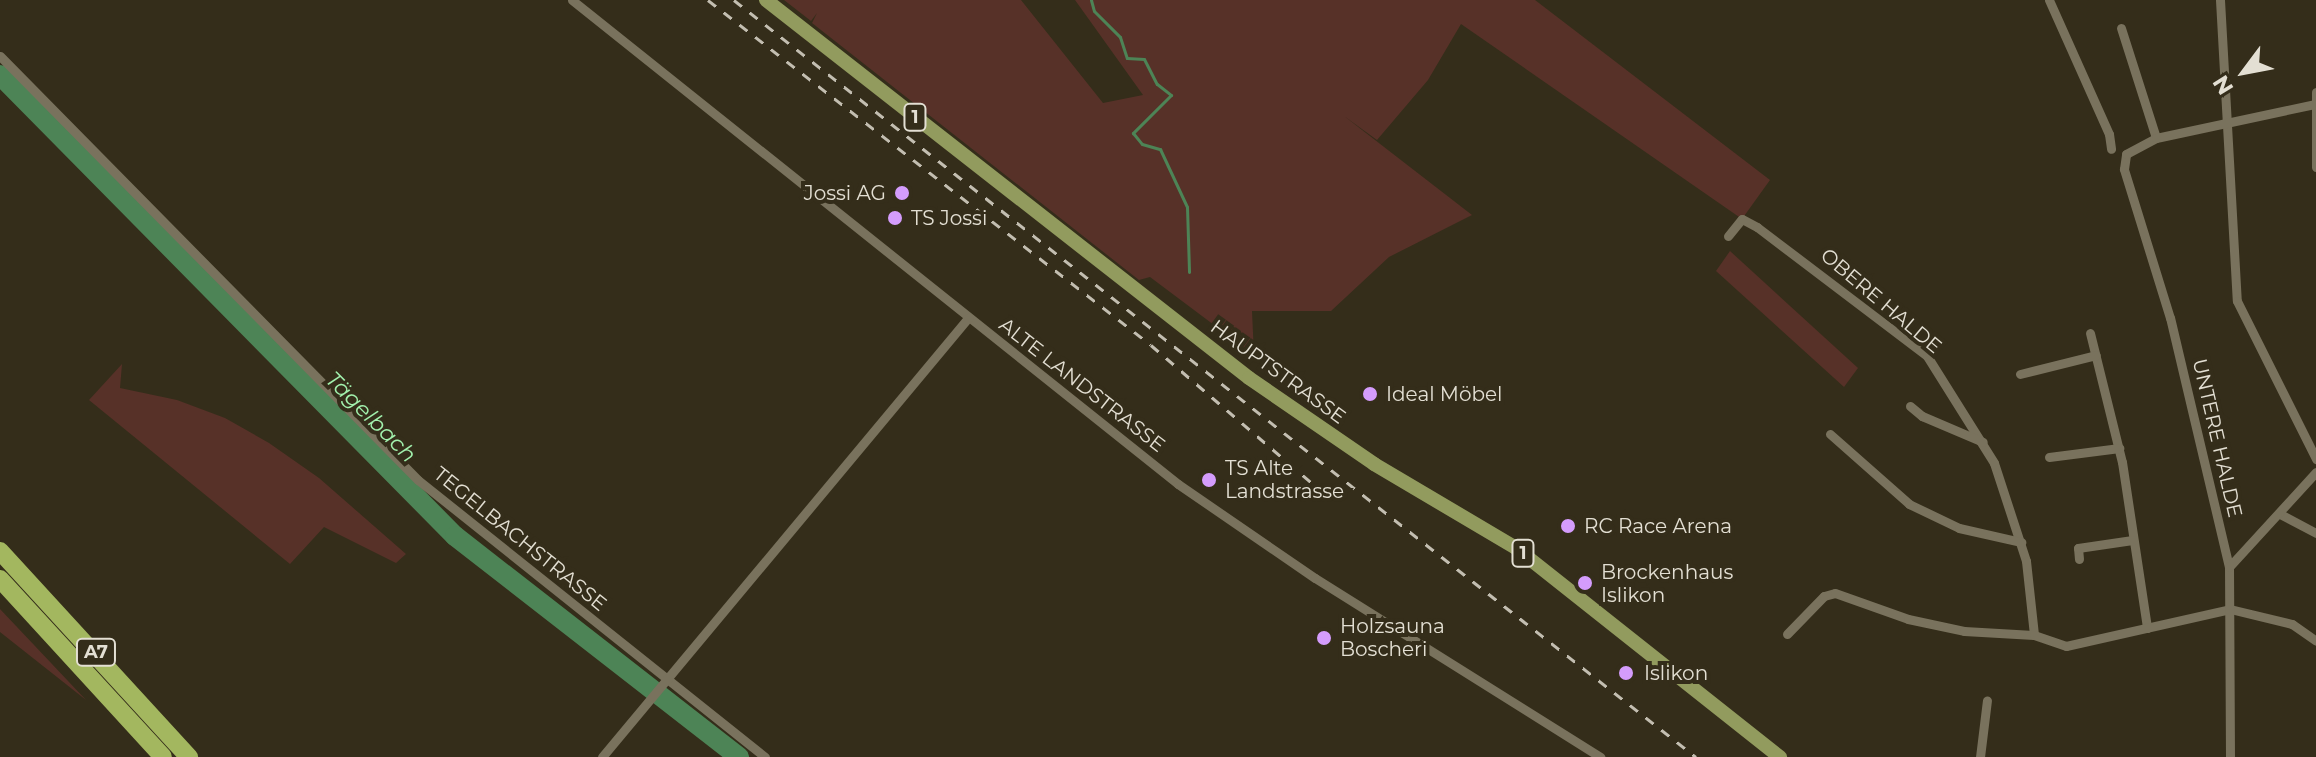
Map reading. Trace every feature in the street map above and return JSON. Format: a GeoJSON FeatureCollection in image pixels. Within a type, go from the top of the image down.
{"type":"FeatureCollection","features":[{"type":"Feature","properties":{"kind":"highway","name":"A7"},"geometry":{"type":"LineString","coordinates":[[0,551],[189,757]]}},
{"type":"Feature","properties":{"kind":"highway","name":"A7"},"geometry":{"type":"LineString","coordinates":[[0,579],[163,757]]}},
{"type":"Feature","properties":{"kind":"main road","name":"HAUPTSTRASSE"},"geometry":{"type":"LineString","coordinates":[[766,0],[1250,380],[1361,456],[1516,548],[1780,757]]}},
{"type":"Feature","properties":{"kind":"street","name":"ALTE LANDSTRASSE"},"geometry":{"type":"LineString","coordinates":[[572,0],[1178,484],[1307,572],[1600,757]]}},
{"type":"Feature","properties":{"kind":"street"},"geometry":{"type":"LineString","coordinates":[[2049,0],[2111,149]]}},
{"type":"Feature","properties":{"kind":"street"},"geometry":{"type":"LineString","coordinates":[[2220,0],[2237,301],[2316,459]]}},
{"type":"Feature","properties":{"kind":"street"},"geometry":{"type":"LineString","coordinates":[[2121,28],[2156,138],[2225,126],[2314,104]]}},
{"type":"Feature","properties":{"kind":"street","name":"TEGELBACHSTRASSE"},"geometry":{"type":"LineString","coordinates":[[0,56],[418,480],[662,682],[765,757]]}},
{"type":"Feature","properties":{"kind":"street"},"geometry":{"type":"LineString","coordinates":[[2316,92],[2316,167]]}},
{"type":"Feature","properties":{"kind":"street","name":"UNTERE HALDE"},"geometry":{"type":"LineString","coordinates":[[2156,138],[2133,146],[2124,169],[2170,318],[2229,567],[2230,757]]}},
{"type":"Feature","properties":{"kind":"street","name":"OBERE HALDE"},"geometry":{"type":"LineString","coordinates":[[1728,236],[1742,219],[1874,313],[1927,356],[1983,442],[2021,542],[2034,635]]}},
{"type":"Feature","properties":{"kind":"street"},"geometry":{"type":"LineString","coordinates":[[602,757],[968,318]]}},
{"type":"Feature","properties":{"kind":"street"},"geometry":{"type":"LineString","coordinates":[[2090,333],[2119,448],[2147,628]]}},
{"type":"Feature","properties":{"kind":"street"},"geometry":{"type":"LineString","coordinates":[[2020,374],[2096,355]]}},
{"type":"Feature","properties":{"kind":"street"},"geometry":{"type":"LineString","coordinates":[[1910,406],[1922,416],[1983,442]]}},
{"type":"Feature","properties":{"kind":"street"},"geometry":{"type":"LineString","coordinates":[[1830,434],[1909,504],[1959,528],[2021,542]]}},
{"type":"Feature","properties":{"kind":"street"},"geometry":{"type":"LineString","coordinates":[[2049,457],[2119,448]]}},
{"type":"Feature","properties":{"kind":"street"},"geometry":{"type":"LineString","coordinates":[[2229,567],[2316,472]]}},
{"type":"Feature","properties":{"kind":"street"},"geometry":{"type":"LineString","coordinates":[[2280,514],[2316,533]]}},
{"type":"Feature","properties":{"kind":"street"},"geometry":{"type":"LineString","coordinates":[[2079,559],[2078,548],[2132,540]]}},
{"type":"Feature","properties":{"kind":"street"},"geometry":{"type":"LineString","coordinates":[[1787,634],[1824,596],[1835,593],[1950,628],[2034,635],[2066,646],[2230,609],[2292,624],[2316,641]]}},
{"type":"Feature","properties":{"kind":"street"},"geometry":{"type":"LineString","coordinates":[[1980,757],[1987,700]]}},
{"type":"Feature","properties":{"kind":"shaded area"},"geometry":{"type":"Polygon","coordinates":[[[784,0],[1021,0],[1103,103],[1143,95],[1075,0],[1535,0],[1770,180],[1742,219],[1461,24],[1428,80],[1377,140],[1344,116],[1472,215],[1389,257],[1331,311],[1252,311],[1254,355],[1150,277],[1139,280],[812,23],[817,13],[811,21],[784,0]]]}},
{"type":"Feature","properties":{"kind":"shaded area"},"geometry":{"type":"Polygon","coordinates":[[[1730,251],[1858,368],[1844,387],[1716,271],[1730,251]]]}},
{"type":"Feature","properties":{"kind":"shaded area"},"geometry":{"type":"Polygon","coordinates":[[[122,364],[120,388],[177,400],[225,418],[269,443],[319,478],[406,554],[396,563],[324,527],[290,564],[89,400],[122,364]]]}},
{"type":"Feature","properties":{"kind":"shaded area"},"geometry":{"type":"Polygon","coordinates":[[[0,609],[86,700],[0,632],[0,609]]]}},
{"type":"Feature","properties":{"kind":"waterway"},"geometry":{"type":"LineString","coordinates":[[1091,0],[1094,11],[1120,37],[1127,58],[1144,59],[1157,84],[1171,95],[1133,133],[1142,144],[1160,149],[1187,207],[1189,272]]}},
{"type":"Feature","properties":{"kind":"waterway","name":"Tägelbach"},"geometry":{"type":"LineString","coordinates":[[0,75],[455,536],[739,757]]}},
{"type":"Feature","properties":{"kind":"railway"},"geometry":{"type":"LineString","coordinates":[[708,0],[1151,345],[1311,482]]}},
{"type":"Feature","properties":{"kind":"railway"},"geometry":{"type":"LineString","coordinates":[[734,0],[1696,757]]}},
{"type":"Feature","properties":{"kind":"place","name":"Jossi AG"},"geometry":{"type":"Point","coordinates":[902,193]}},
{"type":"Feature","properties":{"kind":"place","name":"TS Jossi"},"geometry":{"type":"Point","coordinates":[895,218]}},
{"type":"Feature","properties":{"kind":"place","name":"Ideal Möbel"},"geometry":{"type":"Point","coordinates":[1370,394]}},
{"type":"Feature","properties":{"kind":"place","name":"TS Alte Landstrasse"},"geometry":{"type":"Point","coordinates":[1209,480]}},
{"type":"Feature","properties":{"kind":"place","name":"RC Race Arena"},"geometry":{"type":"Point","coordinates":[1568,526]}},
{"type":"Feature","properties":{"kind":"place","name":"Brockenhaus Islikon"},"geometry":{"type":"Point","coordinates":[1585,583]}},
{"type":"Feature","properties":{"kind":"place","name":"Holzsauna Boscheri"},"geometry":{"type":"Point","coordinates":[1324,638]}},
{"type":"Feature","properties":{"kind":"place","name":"Islikon"},"geometry":{"type":"Point","coordinates":[1626,673]}}]}
